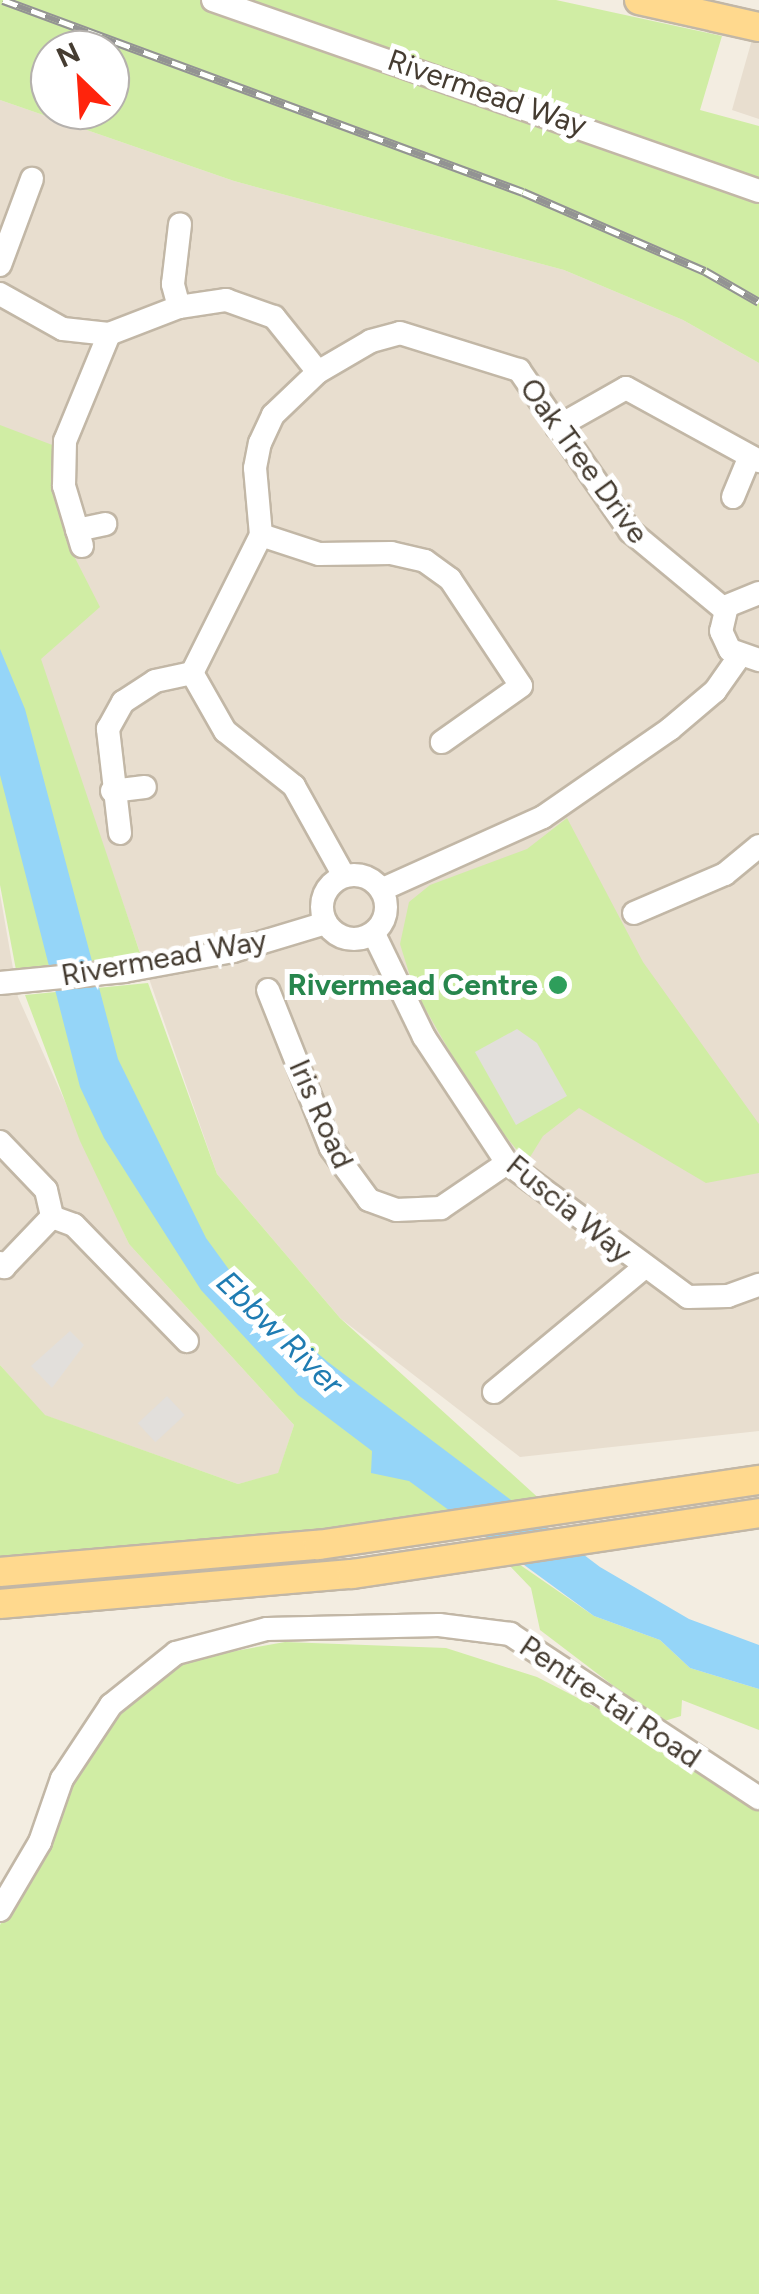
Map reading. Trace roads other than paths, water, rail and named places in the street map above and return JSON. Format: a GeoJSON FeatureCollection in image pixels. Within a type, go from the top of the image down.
{"type":"FeatureCollection","features":[{"type":"Feature","properties":{"kind":"main road"},"geometry":{"type":"LineString","coordinates":[[639,0],[753,19]]}},
{"type":"Feature","properties":{"kind":"main road"},"geometry":{"type":"LineString","coordinates":[[0,1572],[412,1532],[759,1480]]}},
{"type":"Feature","properties":{"kind":"main road"},"geometry":{"type":"LineString","coordinates":[[0,1604],[434,1563],[759,1512]]}},
{"type":"Feature","properties":{"kind":"street","name":"Rivermead Way"},"geometry":{"type":"LineString","coordinates":[[212,0],[759,191]]}},
{"type":"Feature","properties":{"kind":"street"},"geometry":{"type":"LineString","coordinates":[[0,265],[32,180]]}},
{"type":"Feature","properties":{"kind":"street"},"geometry":{"type":"LineString","coordinates":[[179,307],[173,284],[180,224]]}},
{"type":"Feature","properties":{"kind":"street"},"geometry":{"type":"LineString","coordinates":[[0,294],[63,329],[109,334],[179,307],[226,300],[274,317],[318,372]]}},
{"type":"Feature","properties":{"kind":"street","name":"Oak Tree Drive"},"geometry":{"type":"LineString","coordinates":[[261,535],[255,468],[260,443],[273,415],[318,372],[400,333],[519,370],[630,531],[725,610]]}},
{"type":"Feature","properties":{"kind":"street"},"geometry":{"type":"LineString","coordinates":[[105,524],[79,538],[64,486],[64,441],[109,334]]}},
{"type":"Feature","properties":{"kind":"street"},"geometry":{"type":"LineString","coordinates":[[557,427],[626,388],[754,458],[733,497]]}},
{"type":"Feature","properties":{"kind":"street"},"geometry":{"type":"LineString","coordinates":[[192,673],[261,535],[319,554],[391,553],[425,562],[450,579],[521,686],[442,742]]}},
{"type":"Feature","properties":{"kind":"street"},"geometry":{"type":"LineString","coordinates":[[383,890],[544,817],[670,729],[749,659],[720,631],[725,610],[736,598],[759,594]]}},
{"type":"Feature","properties":{"kind":"street"},"geometry":{"type":"LineString","coordinates":[[120,832],[112,791],[108,729],[123,702],[155,681],[192,673]]}},
{"type":"Feature","properties":{"kind":"street"},"geometry":{"type":"LineString","coordinates":[[192,673],[225,731],[294,786],[344,876]]}},
{"type":"Feature","properties":{"kind":"street"},"geometry":{"type":"LineString","coordinates":[[112,791],[145,788]]}},
{"type":"Feature","properties":{"kind":"street"},"geometry":{"type":"LineString","coordinates":[[634,913],[725,874],[759,846]]}},
{"type":"Feature","properties":{"kind":"street"},"geometry":{"type":"LineString","coordinates":[[344,876],[362,876],[383,890],[386,911],[374,934],[350,939],[326,923],[324,896],[344,876]]}},
{"type":"Feature","properties":{"kind":"street","name":"Rivermead Way"},"geometry":{"type":"LineString","coordinates":[[4,982],[124,971],[233,950],[326,923]]}},
{"type":"Feature","properties":{"kind":"street","name":"Fuscia Way"},"geometry":{"type":"LineString","coordinates":[[374,934],[424,1038],[507,1163],[642,1269],[688,1297],[728,1296],[759,1285]]}},
{"type":"Feature","properties":{"kind":"street","name":"Iris Road"},"geometry":{"type":"LineString","coordinates":[[268,990],[331,1148],[369,1200],[396,1210],[442,1208],[507,1163]]}},
{"type":"Feature","properties":{"kind":"street"},"geometry":{"type":"LineString","coordinates":[[0,1142],[46,1190],[52,1217]]}},
{"type":"Feature","properties":{"kind":"street"},"geometry":{"type":"LineString","coordinates":[[6,1271],[52,1217]]}},
{"type":"Feature","properties":{"kind":"street"},"geometry":{"type":"LineString","coordinates":[[52,1217],[74,1225],[186,1341]]}},
{"type":"Feature","properties":{"kind":"street"},"geometry":{"type":"LineString","coordinates":[[494,1392],[642,1269]]}},
{"type":"Feature","properties":{"kind":"street","name":"Pentre-tai Road"},"geometry":{"type":"LineString","coordinates":[[0,1910],[40,1842],[62,1779],[111,1705],[176,1653],[266,1629],[439,1624],[510,1634],[759,1798]]}},
{"type":"Feature","properties":{"kind":"water","name":"Ebbw River"},"geometry":{"type":"Polygon","coordinates":[[[0,649],[25,709],[118,1059],[206,1238],[246,1293],[328,1362],[600,1567],[689,1619],[759,1645],[759,1689],[690,1668],[660,1640],[594,1616],[409,1481],[371,1473],[372,1451],[298,1395],[201,1290],[104,1138],[80,1087],[0,775],[0,649]]]}},
{"type":"Feature","properties":{"kind":"railway"},"geometry":{"type":"LineString","coordinates":[[3,0],[523,192],[705,271],[759,302]]}},
{"type":"Feature","properties":{"kind":"place","name":"Rivermead Centre"},"geometry":{"type":"Point","coordinates":[558,985]}}]}
